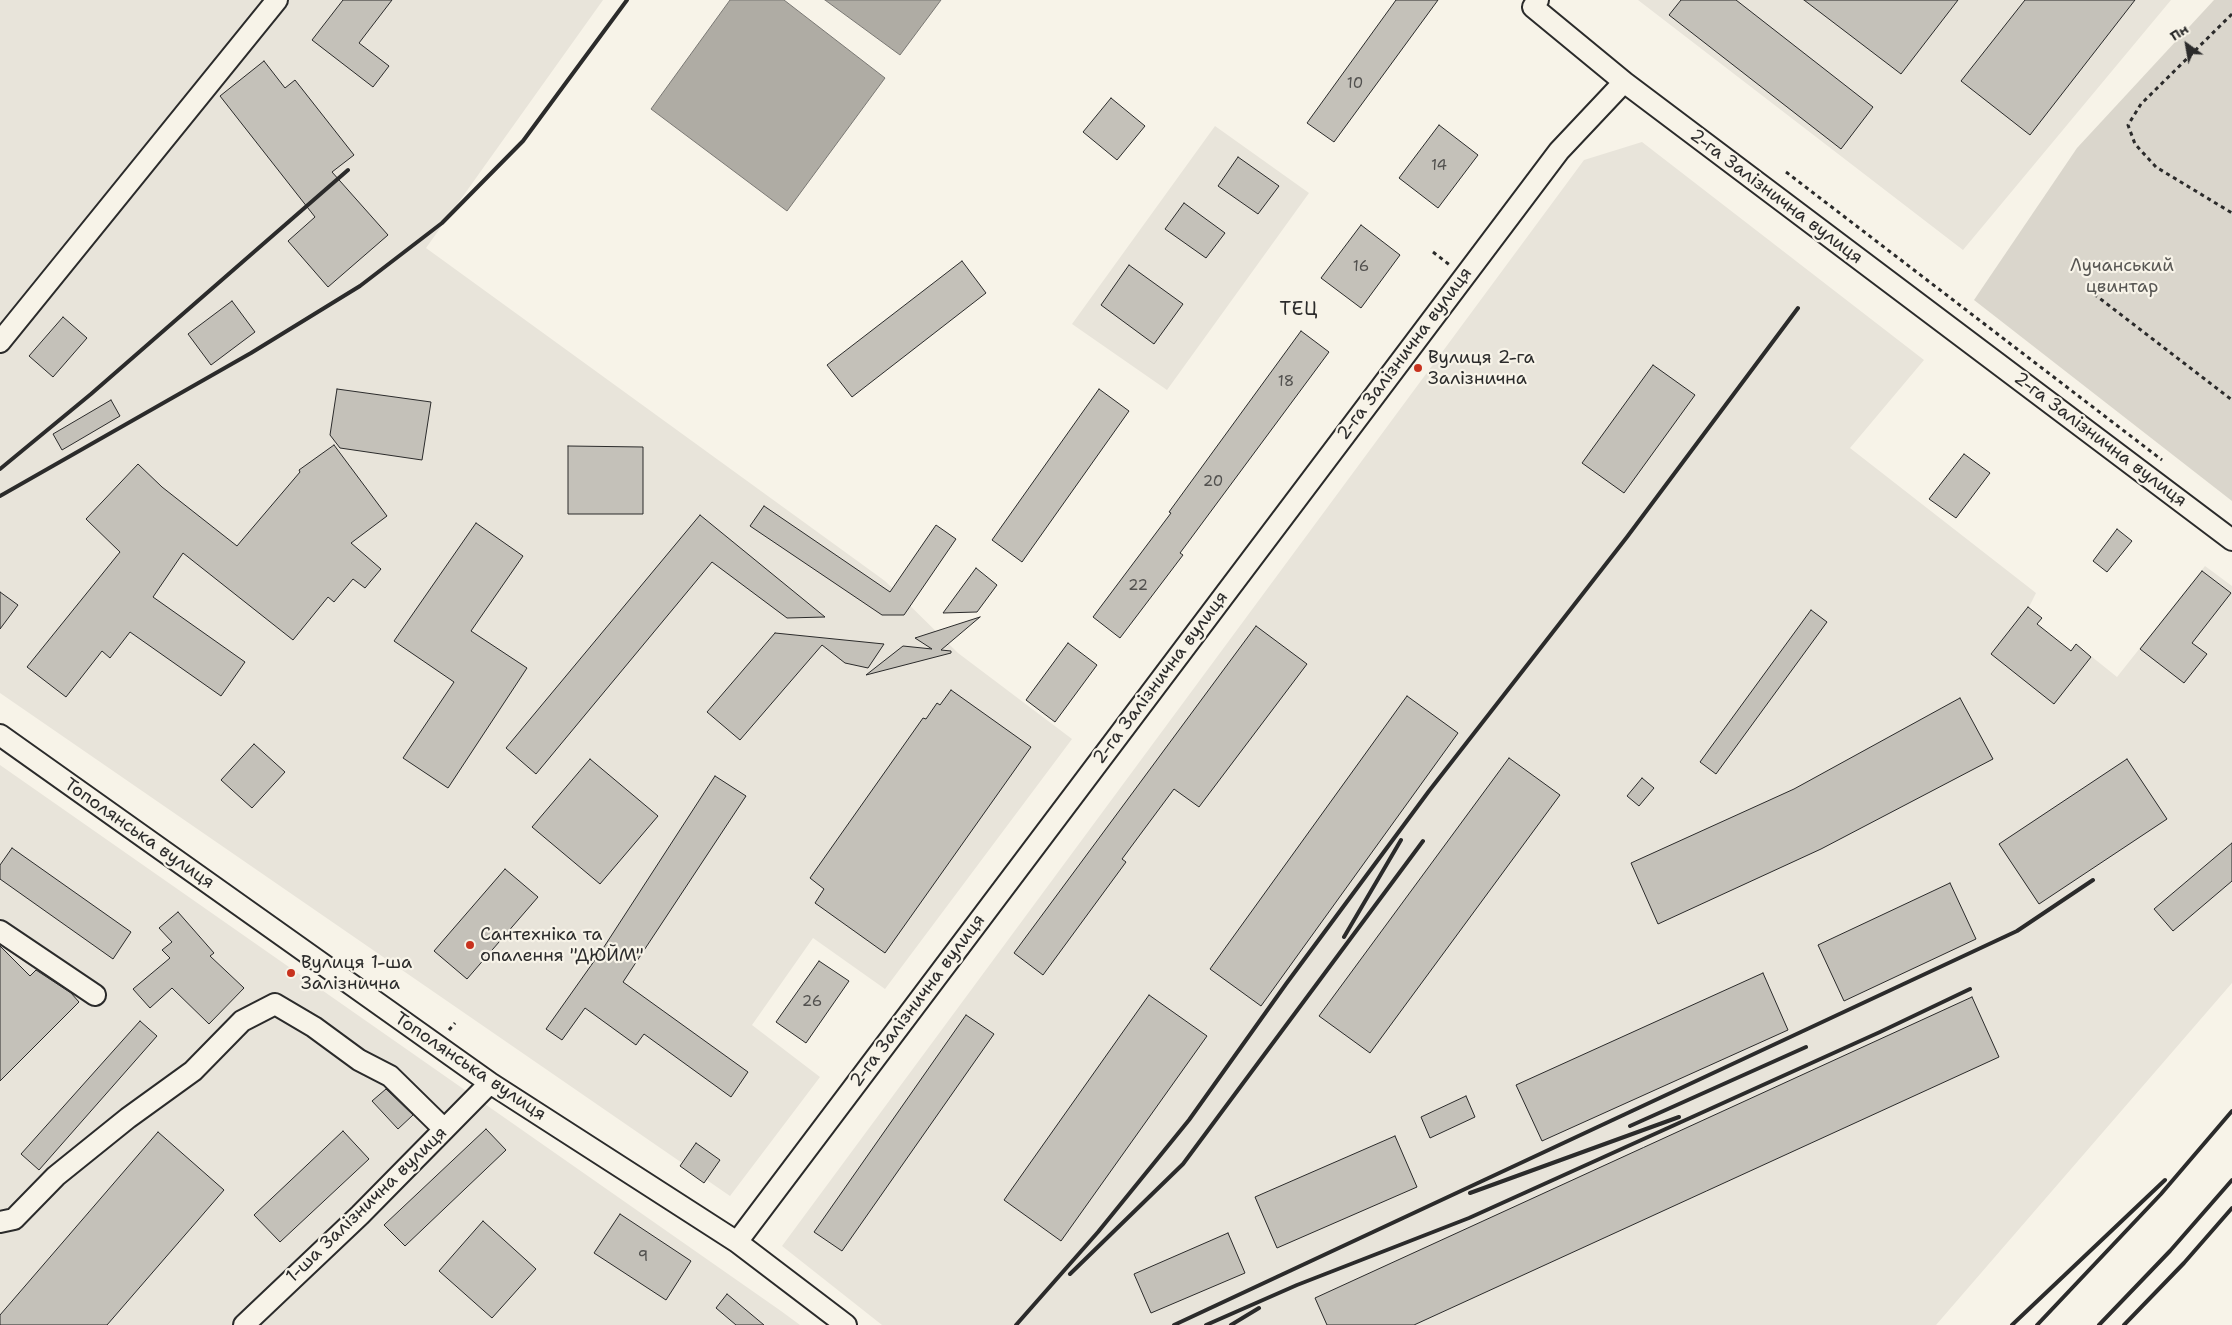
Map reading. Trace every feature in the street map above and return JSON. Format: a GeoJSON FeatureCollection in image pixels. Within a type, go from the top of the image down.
{"type":"FeatureCollection","features":[{"type":"Feature","properties":{"kind":"street"},"geometry":{"type":"LineString","coordinates":[[0,342],[276,0]]}},
{"type":"Feature","properties":{"kind":"street"},"geometry":{"type":"LineString","coordinates":[[1532,2],[1624,82]]}},
{"type":"Feature","properties":{"kind":"street","name":"2-га Залізнична вулиця"},"geometry":{"type":"LineString","coordinates":[[737,1242],[1553,158],[1624,82],[2232,540]]}},
{"type":"Feature","properties":{"kind":"street","name":"Тополянська вулиця"},"geometry":{"type":"LineString","coordinates":[[0,735],[490,1083],[737,1242],[846,1325]]}},
{"type":"Feature","properties":{"kind":"street"},"geometry":{"type":"LineString","coordinates":[[0,931],[95,995]]}},
{"type":"Feature","properties":{"kind":"street"},"geometry":{"type":"LineString","coordinates":[[0,1222],[14,1219],[56,1176],[128,1118],[193,1071],[242,1021],[275,1004],[314,1027],[360,1060],[390,1076],[444,1129]]}},
{"type":"Feature","properties":{"kind":"street","name":"1-ша Залізнична вулиця"},"geometry":{"type":"LineString","coordinates":[[244,1325],[360,1215],[490,1083]]}},
{"type":"Feature","properties":{"kind":"path"},"geometry":{"type":"LineString","coordinates":[[2232,14],[2141,104],[2128,125],[2135,144],[2156,167],[2232,213]]}},
{"type":"Feature","properties":{"kind":"path"},"geometry":{"type":"LineString","coordinates":[[1786,172],[2169,466]]}},
{"type":"Feature","properties":{"kind":"path"},"geometry":{"type":"LineString","coordinates":[[2094,294],[2232,400]]}},
{"type":"Feature","properties":{"kind":"shaded area"},"geometry":{"type":"Polygon","coordinates":[[[0,0],[603,0],[426,248],[885,581],[958,653],[1072,739],[885,989],[813,938],[752,1025],[820,1077],[730,1196],[0,693],[0,0]]]}},
{"type":"Feature","properties":{"kind":"shaded area"},"geometry":{"type":"Polygon","coordinates":[[[730,0],[784,0],[885,78],[787,211],[651,109],[730,0]]]}},
{"type":"Feature","properties":{"kind":"shaded area"},"geometry":{"type":"Polygon","coordinates":[[[825,0],[941,0],[900,55],[825,0]]]}},
{"type":"Feature","properties":{"kind":"shaded area"},"geometry":{"type":"Polygon","coordinates":[[[1638,0],[2171,0],[1963,250],[1638,0]]]}},
{"type":"Feature","properties":{"kind":"shaded area"},"geometry":{"type":"Polygon","coordinates":[[[1215,126],[1309,193],[1167,390],[1072,324],[1215,126]]]}},
{"type":"Feature","properties":{"kind":"shaded area"},"geometry":{"type":"Polygon","coordinates":[[[1642,142],[1924,360],[1850,448],[2036,593],[2029,607],[2042,618],[2037,625],[2071,651],[2076,644],[2117,677],[2205,566],[2232,586],[2232,983],[1936,1325],[882,1325],[782,1246],[1584,160],[1642,142]]]}},
{"type":"Feature","properties":{"kind":"shaded area"},"geometry":{"type":"Polygon","coordinates":[[[0,765],[781,1311],[800,1325],[0,1325],[0,765]]]}},
{"type":"Feature","properties":{"kind":"green space","name":"Лучанський цвинтар"},"geometry":{"type":"Polygon","coordinates":[[[2214,0],[2232,0],[2232,501],[1974,300],[2077,148],[2214,0]]]}},
{"type":"Feature","properties":{"kind":"building"},"geometry":{"type":"Polygon","coordinates":[[[343,0],[392,0],[359,43],[389,66],[373,87],[312,40],[343,0]]]}},
{"type":"Feature","properties":{"kind":"building"},"geometry":{"type":"Polygon","coordinates":[[[1396,0],[1438,0],[1334,142],[1307,123],[1396,0]]]}},
{"type":"Feature","properties":{"kind":"building"},"geometry":{"type":"Polygon","coordinates":[[[1681,0],[1736,0],[1873,107],[1841,149],[1669,15],[1681,0]]]}},
{"type":"Feature","properties":{"kind":"building"},"geometry":{"type":"Polygon","coordinates":[[[1804,0],[1958,0],[1901,74],[1804,0]]]}},
{"type":"Feature","properties":{"kind":"building"},"geometry":{"type":"Polygon","coordinates":[[[2025,0],[2135,0],[2030,135],[1961,81],[2025,0]]]}},
{"type":"Feature","properties":{"kind":"building"},"geometry":{"type":"Polygon","coordinates":[[[264,61],[285,88],[295,80],[354,155],[332,172],[388,235],[328,287],[288,241],[315,217],[220,96],[264,61]]]}},
{"type":"Feature","properties":{"kind":"building"},"geometry":{"type":"Polygon","coordinates":[[[1111,98],[1145,126],[1117,160],[1083,132],[1111,98]]]}},
{"type":"Feature","properties":{"kind":"building"},"geometry":{"type":"Polygon","coordinates":[[[1439,125],[1478,155],[1438,208],[1399,178],[1439,125]]]}},
{"type":"Feature","properties":{"kind":"building"},"geometry":{"type":"Polygon","coordinates":[[[1238,157],[1279,186],[1258,214],[1218,186],[1238,157]]]}},
{"type":"Feature","properties":{"kind":"building"},"geometry":{"type":"Polygon","coordinates":[[[1184,203],[1225,233],[1206,258],[1165,229],[1184,203]]]}},
{"type":"Feature","properties":{"kind":"building"},"geometry":{"type":"Polygon","coordinates":[[[1361,225],[1400,255],[1361,308],[1321,278],[1361,225]]]}},
{"type":"Feature","properties":{"kind":"building"},"geometry":{"type":"Polygon","coordinates":[[[962,261],[986,293],[852,397],[827,365],[962,261]]]}},
{"type":"Feature","properties":{"kind":"building"},"geometry":{"type":"Polygon","coordinates":[[[1129,265],[1183,304],[1154,344],[1101,305],[1129,265]]]}},
{"type":"Feature","properties":{"kind":"building"},"geometry":{"type":"Polygon","coordinates":[[[232,301],[255,332],[211,365],[188,334],[232,301]]]}},
{"type":"Feature","properties":{"kind":"building"},"geometry":{"type":"Polygon","coordinates":[[[63,317],[87,338],[53,377],[29,356],[63,317]]]}},
{"type":"Feature","properties":{"kind":"building"},"geometry":{"type":"Polygon","coordinates":[[[1301,331],[1329,352],[1180,553],[1183,555],[1120,638],[1093,617],[1171,513],[1169,512],[1301,331]]]}},
{"type":"Feature","properties":{"kind":"building"},"geometry":{"type":"Polygon","coordinates":[[[1653,365],[1695,395],[1624,493],[1582,463],[1653,365]]]}},
{"type":"Feature","properties":{"kind":"building"},"geometry":{"type":"Polygon","coordinates":[[[337,389],[431,402],[422,460],[340,448],[330,435],[337,389]]]}},
{"type":"Feature","properties":{"kind":"building"},"geometry":{"type":"Polygon","coordinates":[[[1099,389],[1129,411],[1022,562],[992,540],[1099,389]]]}},
{"type":"Feature","properties":{"kind":"building"},"geometry":{"type":"Polygon","coordinates":[[[111,400],[120,416],[62,450],[53,434],[111,400]]]}},
{"type":"Feature","properties":{"kind":"building"},"geometry":{"type":"Polygon","coordinates":[[[334,445],[387,516],[351,543],[381,569],[365,588],[353,579],[334,602],[328,597],[293,640],[183,553],[153,597],[245,662],[221,696],[130,632],[110,658],[102,651],[66,697],[27,667],[120,552],[86,519],[138,464],[162,487],[237,546],[300,472],[299,470],[334,445]]]}},
{"type":"Feature","properties":{"kind":"building"},"geometry":{"type":"Polygon","coordinates":[[[568,446],[643,447],[643,514],[568,514],[568,446]]]}},
{"type":"Feature","properties":{"kind":"building"},"geometry":{"type":"Polygon","coordinates":[[[1964,454],[1990,473],[1956,518],[1929,499],[1964,454]]]}},
{"type":"Feature","properties":{"kind":"building"},"geometry":{"type":"Polygon","coordinates":[[[764,506],[890,592],[936,525],[956,539],[904,615],[882,615],[750,526],[764,506]]]}},
{"type":"Feature","properties":{"kind":"building"},"geometry":{"type":"Polygon","coordinates":[[[700,515],[825,617],[787,618],[712,562],[536,774],[506,748],[700,515]]]}},
{"type":"Feature","properties":{"kind":"building"},"geometry":{"type":"Polygon","coordinates":[[[476,523],[523,556],[471,631],[527,668],[448,788],[403,758],[454,682],[394,641],[476,523]]]}},
{"type":"Feature","properties":{"kind":"building"},"geometry":{"type":"Polygon","coordinates":[[[2117,529],[2132,541],[2107,572],[2093,561],[2117,529]]]}},
{"type":"Feature","properties":{"kind":"building"},"geometry":{"type":"Polygon","coordinates":[[[976,568],[997,585],[977,612],[943,613],[976,568]]]}},
{"type":"Feature","properties":{"kind":"building"},"geometry":{"type":"Polygon","coordinates":[[[2202,571],[2231,593],[2192,643],[2207,654],[2184,683],[2140,649],[2202,571]]]}},
{"type":"Feature","properties":{"kind":"building"},"geometry":{"type":"Polygon","coordinates":[[[0,592],[18,605],[0,629],[0,592]]]}},
{"type":"Feature","properties":{"kind":"building"},"geometry":{"type":"Polygon","coordinates":[[[2028,607],[2042,618],[2037,624],[2071,651],[2076,644],[2091,657],[2054,704],[1991,654],[2028,607]]]}},
{"type":"Feature","properties":{"kind":"building"},"geometry":{"type":"Polygon","coordinates":[[[1811,610],[1827,622],[1716,774],[1700,762],[1811,610]]]}},
{"type":"Feature","properties":{"kind":"building"},"geometry":{"type":"Polygon","coordinates":[[[980,617],[941,650],[951,651],[951,653],[866,675],[903,646],[932,649],[915,638],[980,617]]]}},
{"type":"Feature","properties":{"kind":"building"},"geometry":{"type":"Polygon","coordinates":[[[1256,626],[1307,664],[1199,807],[1174,789],[1122,859],[1126,862],[1043,975],[1014,953],[1256,626]]]}},
{"type":"Feature","properties":{"kind":"building"},"geometry":{"type":"Polygon","coordinates":[[[775,633],[884,644],[868,668],[845,663],[822,645],[740,740],[707,712],[775,633]]]}},
{"type":"Feature","properties":{"kind":"building"},"geometry":{"type":"Polygon","coordinates":[[[1068,643],[1097,665],[1055,722],[1026,700],[1068,643]]]}},
{"type":"Feature","properties":{"kind":"building"},"geometry":{"type":"Polygon","coordinates":[[[951,690],[1031,747],[885,953],[815,903],[824,889],[810,878],[923,718],[926,719],[937,703],[940,705],[951,690]]]}},
{"type":"Feature","properties":{"kind":"building"},"geometry":{"type":"Polygon","coordinates":[[[1407,696],[1458,733],[1261,1006],[1210,969],[1407,696]]]}},
{"type":"Feature","properties":{"kind":"building"},"geometry":{"type":"Polygon","coordinates":[[[1960,698],[1993,759],[1821,849],[1658,924],[1631,863],[1794,789],[1960,698]]]}},
{"type":"Feature","properties":{"kind":"building"},"geometry":{"type":"Polygon","coordinates":[[[254,744],[285,772],[252,808],[221,780],[254,744]]]}},
{"type":"Feature","properties":{"kind":"building"},"geometry":{"type":"Polygon","coordinates":[[[1509,758],[1560,795],[1370,1053],[1319,1016],[1509,758]]]}},
{"type":"Feature","properties":{"kind":"building"},"geometry":{"type":"Polygon","coordinates":[[[590,759],[658,816],[600,884],[532,827],[590,759]]]}},
{"type":"Feature","properties":{"kind":"building"},"geometry":{"type":"Polygon","coordinates":[[[2127,759],[2167,819],[2039,904],[1999,844],[2127,759]]]}},
{"type":"Feature","properties":{"kind":"building"},"geometry":{"type":"Polygon","coordinates":[[[715,776],[746,796],[623,982],[748,1072],[731,1097],[644,1034],[636,1045],[585,1008],[562,1040],[546,1029],[602,950],[715,776]]]}},
{"type":"Feature","properties":{"kind":"building"},"geometry":{"type":"Polygon","coordinates":[[[1642,778],[1654,788],[1639,806],[1627,796],[1642,778]]]}},
{"type":"Feature","properties":{"kind":"building"},"geometry":{"type":"Polygon","coordinates":[[[2232,843],[2232,881],[2173,931],[2154,909],[2232,843]]]}},
{"type":"Feature","properties":{"kind":"building"},"geometry":{"type":"Polygon","coordinates":[[[12,848],[131,932],[113,959],[0,879],[0,865],[12,848]]]}},
{"type":"Feature","properties":{"kind":"building"},"geometry":{"type":"Polygon","coordinates":[[[505,869],[538,897],[467,979],[434,951],[505,869]]]}},
{"type":"Feature","properties":{"kind":"building"},"geometry":{"type":"Polygon","coordinates":[[[1950,883],[1976,939],[1844,1001],[1818,945],[1950,883]]]}},
{"type":"Feature","properties":{"kind":"building"},"geometry":{"type":"Polygon","coordinates":[[[178,912],[214,953],[210,956],[244,988],[209,1024],[172,988],[150,1008],[133,989],[170,958],[162,950],[172,942],[159,928],[178,912]]]}},
{"type":"Feature","properties":{"kind":"building"},"geometry":{"type":"Polygon","coordinates":[[[0,946],[30,976],[36,970],[71,993],[79,1002],[0,1081],[0,946]]]}},
{"type":"Feature","properties":{"kind":"building"},"geometry":{"type":"Polygon","coordinates":[[[819,961],[849,981],[806,1043],[776,1022],[819,961]]]}},
{"type":"Feature","properties":{"kind":"building"},"geometry":{"type":"Polygon","coordinates":[[[1763,973],[1788,1030],[1542,1141],[1516,1085],[1763,973]]]}},
{"type":"Feature","properties":{"kind":"building"},"geometry":{"type":"Polygon","coordinates":[[[1149,995],[1207,1036],[1061,1241],[1004,1200],[1149,995]]]}},
{"type":"Feature","properties":{"kind":"building"},"geometry":{"type":"Polygon","coordinates":[[[1972,997],[1999,1057],[1414,1325],[1327,1325],[1315,1298],[1972,997]]]}},
{"type":"Feature","properties":{"kind":"building"},"geometry":{"type":"Polygon","coordinates":[[[966,1015],[994,1034],[842,1251],[814,1232],[966,1015]]]}},
{"type":"Feature","properties":{"kind":"building"},"geometry":{"type":"Polygon","coordinates":[[[140,1021],[157,1036],[39,1170],[21,1154],[140,1021]]]}},
{"type":"Feature","properties":{"kind":"building"},"geometry":{"type":"Polygon","coordinates":[[[386,1089],[413,1115],[398,1129],[372,1101],[386,1089]]]}},
{"type":"Feature","properties":{"kind":"building"},"geometry":{"type":"Polygon","coordinates":[[[1466,1096],[1475,1117],[1430,1138],[1421,1117],[1466,1096]]]}},
{"type":"Feature","properties":{"kind":"building"},"geometry":{"type":"Polygon","coordinates":[[[486,1129],[506,1150],[405,1246],[384,1225],[486,1129]]]}},
{"type":"Feature","properties":{"kind":"building"},"geometry":{"type":"Polygon","coordinates":[[[343,1131],[369,1159],[280,1242],[254,1215],[343,1131]]]}},
{"type":"Feature","properties":{"kind":"building"},"geometry":{"type":"Polygon","coordinates":[[[158,1132],[224,1190],[107,1325],[0,1325],[0,1315],[158,1132]]]}},
{"type":"Feature","properties":{"kind":"building"},"geometry":{"type":"Polygon","coordinates":[[[1395,1136],[1417,1187],[1277,1248],[1255,1197],[1395,1136]]]}},
{"type":"Feature","properties":{"kind":"building"},"geometry":{"type":"Polygon","coordinates":[[[696,1143],[720,1160],[704,1183],[680,1166],[696,1143]]]}},
{"type":"Feature","properties":{"kind":"building"},"geometry":{"type":"Polygon","coordinates":[[[620,1214],[691,1261],[666,1300],[594,1253],[620,1214]]]}},
{"type":"Feature","properties":{"kind":"building"},"geometry":{"type":"Polygon","coordinates":[[[483,1221],[536,1269],[492,1318],[439,1271],[483,1221]]]}},
{"type":"Feature","properties":{"kind":"building"},"geometry":{"type":"Polygon","coordinates":[[[1228,1233],[1245,1273],[1151,1313],[1134,1274],[1228,1233]]]}},
{"type":"Feature","properties":{"kind":"building"},"geometry":{"type":"Polygon","coordinates":[[[727,1294],[764,1325],[736,1325],[716,1308],[727,1294]]]}},
{"type":"Feature","properties":{"kind":"railway"},"geometry":{"type":"LineString","coordinates":[[0,496],[251,353],[360,286],[442,223],[523,141],[627,0]]}},
{"type":"Feature","properties":{"kind":"railway"},"geometry":{"type":"LineString","coordinates":[[0,469],[91,394],[348,170]]}},
{"type":"Feature","properties":{"kind":"railway"},"geometry":{"type":"LineString","coordinates":[[1016,1325],[1098,1232],[1189,1120],[1286,984],[1429,791],[1627,537],[1798,308]]}},
{"type":"Feature","properties":{"kind":"railway"},"geometry":{"type":"LineString","coordinates":[[1344,937],[1401,840]]}},
{"type":"Feature","properties":{"kind":"railway"},"geometry":{"type":"LineString","coordinates":[[1070,1274],[1183,1164],[1423,841]]}},
{"type":"Feature","properties":{"kind":"railway"},"geometry":{"type":"LineString","coordinates":[[1174,1325],[2017,931],[2093,880]]}},
{"type":"Feature","properties":{"kind":"railway"},"geometry":{"type":"LineString","coordinates":[[1206,1325],[1297,1285],[1469,1218],[1880,1032],[1970,989]]}},
{"type":"Feature","properties":{"kind":"railway"},"geometry":{"type":"LineString","coordinates":[[1630,1126],[1806,1047]]}},
{"type":"Feature","properties":{"kind":"railway"},"geometry":{"type":"LineString","coordinates":[[2037,1325],[2161,1194],[2232,1111]]}},
{"type":"Feature","properties":{"kind":"railway"},"geometry":{"type":"LineString","coordinates":[[1470,1193],[1679,1117]]}},
{"type":"Feature","properties":{"kind":"railway"},"geometry":{"type":"LineString","coordinates":[[2012,1325],[2165,1180]]}},
{"type":"Feature","properties":{"kind":"railway"},"geometry":{"type":"LineString","coordinates":[[2099,1325],[2170,1251],[2232,1180]]}},
{"type":"Feature","properties":{"kind":"railway"},"geometry":{"type":"LineString","coordinates":[[2124,1325],[2184,1263],[2232,1208]]}},
{"type":"Feature","properties":{"kind":"railway"},"geometry":{"type":"LineString","coordinates":[[1231,1325],[1259,1308]]}},
{"type":"Feature","properties":{"kind":"place","name":"Вулиця 2-га Залізнична"},"geometry":{"type":"Point","coordinates":[1418,368]}},
{"type":"Feature","properties":{"kind":"place","name":"Сантехніка та опалення \"ДЮЙМ\""},"geometry":{"type":"Point","coordinates":[470,945]}},
{"type":"Feature","properties":{"kind":"place","name":"Вулиця 1-ша Залізнична"},"geometry":{"type":"Point","coordinates":[291,973]}},
{"type":"Feature","properties":{"kind":"district","name":"ТЕЦ"},"geometry":{"type":"Point","coordinates":[1299,310]}}]}
